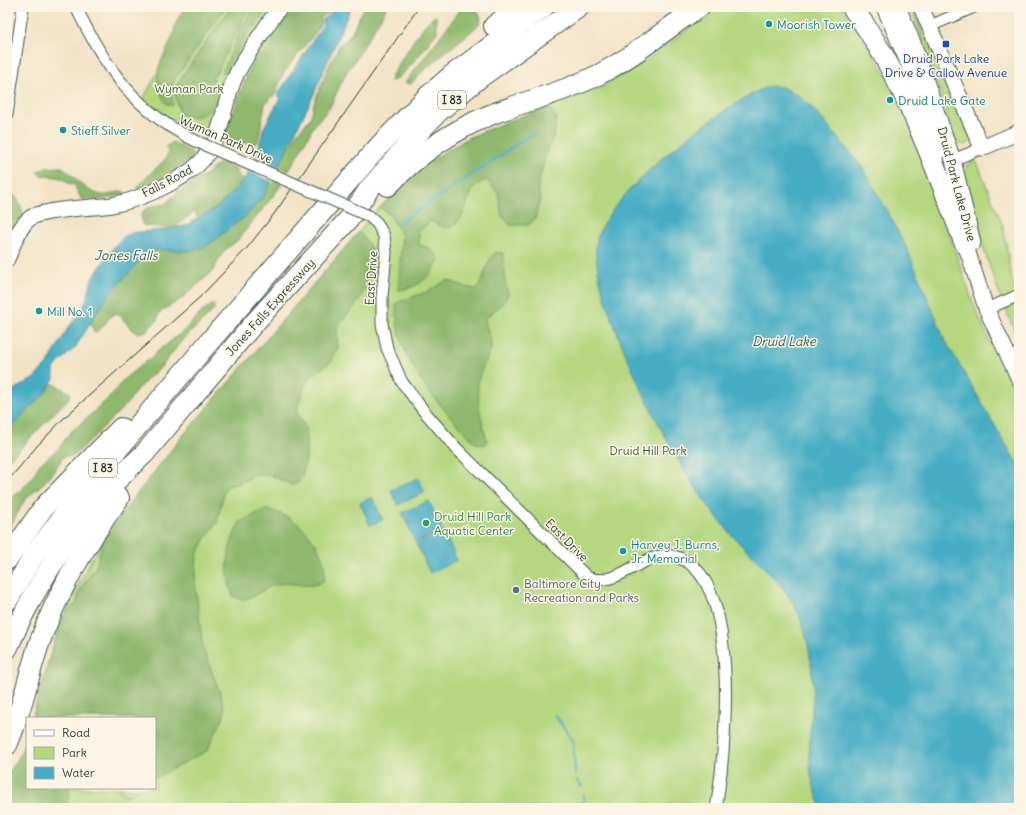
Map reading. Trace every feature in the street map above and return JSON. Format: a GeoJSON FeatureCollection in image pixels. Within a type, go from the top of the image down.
{"type":"FeatureCollection","features":[{"type":"Feature","properties":{"kind":"highway","name":"Jones Falls Expressway"},"geometry":{"type":"LineString","coordinates":[[7,649],[18,623],[58,555],[78,528],[128,468],[145,453],[256,321],[349,220],[370,189],[438,112],[479,78],[579,7]]}},
{"type":"Feature","properties":{"kind":"highway"},"geometry":{"type":"LineString","coordinates":[[852,7],[887,59],[911,108],[965,244]]}},
{"type":"Feature","properties":{"kind":"highway","name":"Jones Falls Expressway"},"geometry":{"type":"LineString","coordinates":[[7,601],[53,528],[209,342],[348,180],[374,139],[421,87],[460,53],[532,10]]}},
{"type":"Feature","properties":{"kind":"highway"},"geometry":{"type":"LineString","coordinates":[[349,220],[378,197],[395,178],[456,132],[490,116],[594,77],[646,47],[691,10]]}},
{"type":"Feature","properties":{"kind":"highway"},"geometry":{"type":"LineString","coordinates":[[7,560],[29,525],[43,508],[193,351],[209,342]]}},
{"type":"Feature","properties":{"kind":"highway"},"geometry":{"type":"LineString","coordinates":[[7,745],[18,717],[40,642],[61,591],[93,535],[137,474],[145,453]]}},
{"type":"Feature","properties":{"kind":"main road","name":"Falls Road"},"geometry":{"type":"LineString","coordinates":[[7,258],[25,223],[38,214],[89,208],[125,201],[152,191],[177,179],[199,164],[214,146],[237,73],[280,7]]}},
{"type":"Feature","properties":{"kind":"main road","name":"Druid Park Lake Drive"},"geometry":{"type":"LineString","coordinates":[[884,7],[909,65],[942,164],[965,244],[986,308],[1019,379]]}},
{"type":"Feature","properties":{"kind":"main road","name":"Druid Park Lake Drive"},"geometry":{"type":"LineString","coordinates":[[898,7],[913,42],[953,160],[978,261],[994,306],[1019,359]]}},
{"type":"Feature","properties":{"kind":"main road"},"geometry":{"type":"LineString","coordinates":[[921,7],[982,148],[1019,132]]}},
{"type":"Feature","properties":{"kind":"street"},"geometry":{"type":"LineString","coordinates":[[7,115],[23,7]]}},
{"type":"Feature","properties":{"kind":"street","name":"Wyman Park Drive"},"geometry":{"type":"LineString","coordinates":[[76,7],[103,58],[137,100],[152,115],[169,128],[200,143],[369,216]]}},
{"type":"Feature","properties":{"kind":"street"},"geometry":{"type":"LineString","coordinates":[[930,26],[974,7]]}},
{"type":"Feature","properties":{"kind":"street"},"geometry":{"type":"LineString","coordinates":[[7,51],[18,48]]}},
{"type":"Feature","properties":{"kind":"street"},"geometry":{"type":"LineString","coordinates":[[953,160],[982,148]]}},
{"type":"Feature","properties":{"kind":"street","name":"East Drive"},"geometry":{"type":"LineString","coordinates":[[369,216],[381,229],[386,243],[381,312],[384,336],[392,361],[410,393],[451,442],[587,577],[602,580],[654,558],[673,556],[687,562],[707,584],[719,621],[725,667],[722,759],[716,808]]}},
{"type":"Feature","properties":{"kind":"street"},"geometry":{"type":"LineString","coordinates":[[994,306],[1019,295]]}},
{"type":"Feature","properties":{"kind":"green space"},"geometry":{"type":"Polygon","coordinates":[[[185,7],[226,7],[175,79],[171,90],[173,105],[169,105],[162,96],[159,86],[158,71],[174,34],[176,23],[185,7]]]}},
{"type":"Feature","properties":{"kind":"green space","name":"Wyman Park"},"geometry":{"type":"Polygon","coordinates":[[[194,7],[274,7],[211,134],[166,117],[143,99],[194,7]]]}},
{"type":"Feature","properties":{"kind":"green space"},"geometry":{"type":"Polygon","coordinates":[[[231,7],[249,7],[218,70],[212,78],[216,83],[220,83],[233,64],[226,84],[216,103],[209,110],[201,115],[192,117],[180,114],[175,96],[178,82],[231,7]]]}},
{"type":"Feature","properties":{"kind":"green space"},"geometry":{"type":"Polygon","coordinates":[[[254,7],[269,7],[255,27],[252,26],[224,73],[221,75],[243,25],[254,7]]]}},
{"type":"Feature","properties":{"kind":"green space"},"geometry":{"type":"Polygon","coordinates":[[[286,7],[333,7],[332,11],[320,18],[321,23],[318,29],[283,74],[275,94],[265,104],[258,142],[255,144],[234,142],[226,138],[225,133],[254,57],[273,31],[286,7]]]}},
{"type":"Feature","properties":{"kind":"green space"},"geometry":{"type":"Polygon","coordinates":[[[364,7],[387,7],[356,59],[347,71],[329,109],[315,124],[289,171],[275,166],[286,146],[291,145],[295,136],[311,117],[314,103],[328,68],[340,44],[347,39],[352,32],[364,7]]]}},
{"type":"Feature","properties":{"kind":"green space","name":"Druid Hill Park"},"geometry":{"type":"Polygon","coordinates":[[[716,7],[842,7],[896,90],[938,201],[973,303],[993,349],[1019,399],[1019,808],[7,808],[7,776],[19,757],[26,740],[26,789],[156,789],[156,717],[32,717],[55,639],[64,614],[92,558],[112,526],[181,438],[380,207],[443,154],[469,137],[601,88],[646,61],[716,7]]]}},
{"type":"Feature","properties":{"kind":"green space"},"geometry":{"type":"Polygon","coordinates":[[[909,7],[913,7],[971,139],[967,145],[959,144],[956,141],[917,25],[909,7]]]}},
{"type":"Feature","properties":{"kind":"green space"},"geometry":{"type":"Polygon","coordinates":[[[471,8],[477,10],[481,18],[480,24],[422,72],[411,84],[405,83],[461,9],[471,8]]]}},
{"type":"Feature","properties":{"kind":"green space"},"geometry":{"type":"Polygon","coordinates":[[[436,16],[437,32],[408,68],[396,79],[391,81],[391,77],[419,33],[431,19],[436,16]]]}},
{"type":"Feature","properties":{"kind":"green space"},"geometry":{"type":"Polygon","coordinates":[[[549,107],[556,118],[554,136],[546,153],[538,186],[540,199],[535,219],[528,225],[510,225],[502,216],[498,193],[487,180],[480,183],[472,190],[461,218],[452,227],[442,227],[431,221],[419,231],[419,245],[431,250],[439,260],[432,272],[423,281],[412,287],[398,290],[402,236],[390,215],[380,207],[415,173],[446,151],[496,126],[549,107]]]}},
{"type":"Feature","properties":{"kind":"green space"},"geometry":{"type":"Polygon","coordinates":[[[173,142],[193,153],[194,155],[191,160],[159,180],[137,190],[137,187],[167,157],[168,150],[165,147],[173,142]]]}},
{"type":"Feature","properties":{"kind":"green space"},"geometry":{"type":"Polygon","coordinates":[[[976,160],[1003,226],[1013,285],[1019,302],[1019,340],[991,272],[967,188],[965,174],[967,165],[976,160]]]}},
{"type":"Feature","properties":{"kind":"green space"},"geometry":{"type":"Polygon","coordinates":[[[225,163],[235,168],[244,186],[231,198],[225,200],[201,220],[197,218],[195,211],[174,228],[146,226],[142,224],[141,215],[143,211],[152,206],[165,204],[184,186],[204,176],[218,164],[225,163]]]}},
{"type":"Feature","properties":{"kind":"green space"},"geometry":{"type":"Polygon","coordinates":[[[62,167],[86,188],[97,194],[106,195],[124,191],[124,195],[97,200],[81,199],[74,184],[70,185],[61,178],[40,175],[37,172],[45,168],[62,167]]]}},
{"type":"Feature","properties":{"kind":"green space"},"geometry":{"type":"Polygon","coordinates":[[[268,177],[282,183],[277,191],[238,240],[224,251],[212,272],[181,299],[159,313],[157,320],[147,331],[138,333],[134,331],[117,313],[114,314],[100,329],[94,332],[90,322],[92,312],[134,262],[268,177]]]}},
{"type":"Feature","properties":{"kind":"green space"},"geometry":{"type":"Polygon","coordinates":[[[10,194],[18,199],[23,215],[7,243],[7,195],[10,194]]]}},
{"type":"Feature","properties":{"kind":"green space"},"geometry":{"type":"Polygon","coordinates":[[[358,233],[361,234],[370,248],[372,255],[372,264],[368,281],[355,306],[337,327],[338,347],[332,361],[311,376],[305,386],[298,405],[297,413],[306,429],[306,458],[302,477],[299,482],[292,485],[271,475],[254,475],[240,483],[227,486],[224,491],[217,523],[206,538],[197,555],[195,583],[203,648],[221,696],[225,710],[224,716],[207,751],[156,777],[156,717],[32,717],[64,613],[76,604],[81,588],[96,567],[102,543],[112,526],[181,438],[358,233]]]}},
{"type":"Feature","properties":{"kind":"green space"},"geometry":{"type":"Polygon","coordinates":[[[495,253],[503,253],[508,293],[504,303],[485,318],[491,348],[479,377],[478,385],[480,409],[487,441],[484,445],[475,443],[433,397],[421,380],[411,363],[403,344],[398,324],[396,303],[429,291],[447,280],[466,287],[477,289],[492,256],[495,253]]]}},
{"type":"Feature","properties":{"kind":"green space"},"geometry":{"type":"Polygon","coordinates":[[[214,304],[214,309],[209,315],[184,338],[162,366],[136,390],[130,400],[110,421],[74,456],[65,456],[62,458],[52,475],[24,501],[7,533],[7,502],[32,478],[39,465],[59,448],[70,433],[109,398],[124,379],[182,332],[205,309],[214,304]]]}},
{"type":"Feature","properties":{"kind":"green space"},"geometry":{"type":"Polygon","coordinates":[[[51,384],[69,392],[71,394],[69,398],[7,462],[7,427],[36,396],[51,384]]]}},
{"type":"Feature","properties":{"kind":"green space"},"geometry":{"type":"Polygon","coordinates":[[[264,510],[275,512],[287,517],[298,524],[308,534],[322,556],[325,568],[324,580],[314,585],[279,584],[245,599],[233,596],[228,577],[228,558],[232,539],[240,522],[264,510]]]}},
{"type":"Feature","properties":{"kind":"green space"},"geometry":{"type":"Polygon","coordinates":[[[26,740],[26,789],[70,789],[66,808],[7,808],[7,777],[19,757],[26,740]]]}},
{"type":"Feature","properties":{"kind":"green space"},"geometry":{"type":"Polygon","coordinates":[[[118,789],[139,789],[129,796],[122,795],[118,789]]]}},
{"type":"Feature","properties":{"kind":"water","name":"Jones Falls"},"geometry":{"type":"Polygon","coordinates":[[[334,7],[351,7],[314,94],[264,196],[246,216],[205,247],[190,251],[155,250],[145,255],[107,297],[75,348],[60,361],[54,369],[54,379],[45,393],[7,433],[7,393],[33,379],[48,363],[68,328],[79,315],[86,301],[92,279],[116,244],[125,236],[135,232],[163,230],[187,225],[216,208],[231,194],[247,175],[257,157],[263,129],[280,98],[277,95],[323,25],[322,20],[333,12],[334,7]]]}},
{"type":"Feature","properties":{"kind":"water","name":"Druid Lake"},"geometry":{"type":"Polygon","coordinates":[[[769,86],[782,87],[797,94],[816,112],[860,164],[886,208],[908,251],[945,340],[1019,467],[1019,808],[821,808],[812,779],[809,753],[813,699],[812,670],[807,641],[799,615],[792,602],[775,578],[733,537],[690,480],[659,425],[643,392],[626,356],[612,319],[601,286],[596,257],[598,236],[608,216],[625,195],[647,172],[672,150],[725,111],[769,86]]]}},
{"type":"Feature","properties":{"kind":"water"},"geometry":{"type":"Polygon","coordinates":[[[418,478],[425,492],[398,505],[391,490],[418,478]]]}},
{"type":"Feature","properties":{"kind":"water"},"geometry":{"type":"Polygon","coordinates":[[[372,497],[383,520],[370,525],[360,503],[372,497]]]}},
{"type":"Feature","properties":{"kind":"water"},"geometry":{"type":"Polygon","coordinates":[[[429,501],[442,528],[421,539],[422,540],[443,530],[457,560],[430,573],[402,513],[429,501]]]}},
{"type":"Feature","properties":{"kind":"pier"},"geometry":{"type":"Polygon","coordinates":[[[255,157],[281,168],[274,182],[247,170],[255,157]]]}},
{"type":"Feature","properties":{"kind":"waterway"},"geometry":{"type":"LineString","coordinates":[[397,224],[534,133]]}},
{"type":"Feature","properties":{"kind":"waterway"},"geometry":{"type":"LineString","coordinates":[[555,715],[573,740],[575,774]]}},
{"type":"Feature","properties":{"kind":"waterway"},"geometry":{"type":"LineString","coordinates":[[577,780],[581,786]]}},
{"type":"Feature","properties":{"kind":"waterway"},"geometry":{"type":"LineString","coordinates":[[580,808],[584,801],[584,795]]}},
{"type":"Feature","properties":{"kind":"tram line"},"geometry":{"type":"LineString","coordinates":[[7,482],[37,446],[65,417],[200,297],[247,248],[274,214],[419,7]]}},
{"type":"Feature","properties":{"kind":"place","name":"Moorish Tower"},"geometry":{"type":"Point","coordinates":[769,24]}},
{"type":"Feature","properties":{"kind":"place","name":"Druid Park Lake Drive & Callow Avenue"},"geometry":{"type":"Point","coordinates":[946,44]}},
{"type":"Feature","properties":{"kind":"place","name":"Druid Lake Gate"},"geometry":{"type":"Point","coordinates":[890,100]}},
{"type":"Feature","properties":{"kind":"place","name":"Stieff Silver"},"geometry":{"type":"Point","coordinates":[63,130]}},
{"type":"Feature","properties":{"kind":"place","name":"Mill No. 1"},"geometry":{"type":"Point","coordinates":[39,311]}},
{"type":"Feature","properties":{"kind":"place","name":"Druid Hill Park Aquatic Center"},"geometry":{"type":"Point","coordinates":[426,523]}},
{"type":"Feature","properties":{"kind":"place","name":"Harvey J. Burns, Jr. Memorial"},"geometry":{"type":"Point","coordinates":[623,551]}},
{"type":"Feature","properties":{"kind":"place","name":"Baltimore City Recreation and Parks"},"geometry":{"type":"Point","coordinates":[516,590]}}]}
